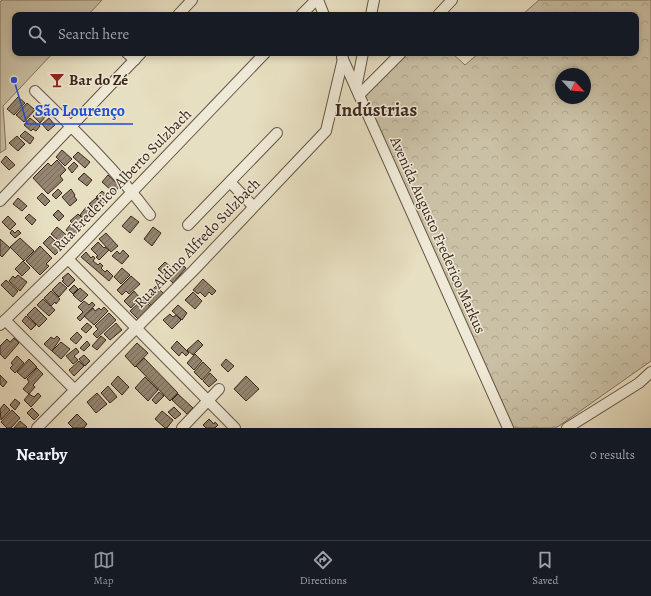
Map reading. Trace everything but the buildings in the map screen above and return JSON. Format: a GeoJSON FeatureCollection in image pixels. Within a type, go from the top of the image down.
{"type":"FeatureCollection","features":[{"type":"Feature","properties":{"kind":"street"},"geometry":{"type":"LineString","coordinates":[[181,12],[192,0]]}},
{"type":"Feature","properties":{"kind":"street"},"geometry":{"type":"LineString","coordinates":[[304,12],[317,0],[323,12]]}},
{"type":"Feature","properties":{"kind":"street"},"geometry":{"type":"LineString","coordinates":[[372,12],[374,0]]}},
{"type":"Feature","properties":{"kind":"street"},"geometry":{"type":"LineString","coordinates":[[441,12],[452,0]]}},
{"type":"Feature","properties":{"kind":"street"},"geometry":{"type":"LineString","coordinates":[[0,201],[133,56]]}},
{"type":"Feature","properties":{"kind":"street","name":"Rua Frederico Alberto Sulzbach"},"geometry":{"type":"LineString","coordinates":[[2,323],[68,259],[262,56]]}},
{"type":"Feature","properties":{"kind":"street","name":"Avenida Augusto Frederico Markus"},"geometry":{"type":"LineString","coordinates":[[342,56],[508,428]]}},
{"type":"Feature","properties":{"kind":"street","name":"Rua Aldino Alfredo Sulzbach"},"geometry":{"type":"LineString","coordinates":[[37,428],[194,270],[253,206],[326,131],[342,56]]}},
{"type":"Feature","properties":{"kind":"street"},"geometry":{"type":"LineString","coordinates":[[358,91],[363,56]]}},
{"type":"Feature","properties":{"kind":"street"},"geometry":{"type":"LineString","coordinates":[[358,91],[398,56]]}},
{"type":"Feature","properties":{"kind":"street"},"geometry":{"type":"LineString","coordinates":[[34,91],[70,126],[132,191],[150,215]]}},
{"type":"Feature","properties":{"kind":"street"},"geometry":{"type":"LineString","coordinates":[[188,225],[277,133]]}},
{"type":"Feature","properties":{"kind":"street"},"geometry":{"type":"LineString","coordinates":[[230,182],[253,206]]}},
{"type":"Feature","properties":{"kind":"street"},"geometry":{"type":"LineString","coordinates":[[68,259],[235,428]]}},
{"type":"Feature","properties":{"kind":"street"},"geometry":{"type":"LineString","coordinates":[[2,323],[74,390]]}},
{"type":"Feature","properties":{"kind":"street"},"geometry":{"type":"LineString","coordinates":[[566,428],[639,383],[651,372]]}},
{"type":"Feature","properties":{"kind":"street"},"geometry":{"type":"LineString","coordinates":[[182,428],[219,389]]}},
{"type":"Feature","properties":{"kind":"green space"},"geometry":{"type":"Polygon","coordinates":[[[2,0],[102,0],[91,12],[12,12],[12,56],[50,56],[3,106],[6,149],[0,153],[0,2],[2,0]]]}},
{"type":"Feature","properties":{"kind":"green space"},"geometry":{"type":"Polygon","coordinates":[[[539,0],[651,0],[651,361],[556,428],[508,428],[359,95],[398,56],[455,56],[465,65],[476,56],[639,56],[639,12],[525,12],[539,0]]]}},
{"type":"Feature","properties":{"kind":"place","name":"São Lourenço"},"geometry":{"type":"Point","coordinates":[14,80]}},
{"type":"Feature","properties":{"kind":"place","name":"Bar do Zé"},"geometry":{"type":"Point","coordinates":[57,80]}},
{"type":"Feature","properties":{"kind":"district","name":"Indústrias"},"geometry":{"type":"Point","coordinates":[376,109]}}]}
